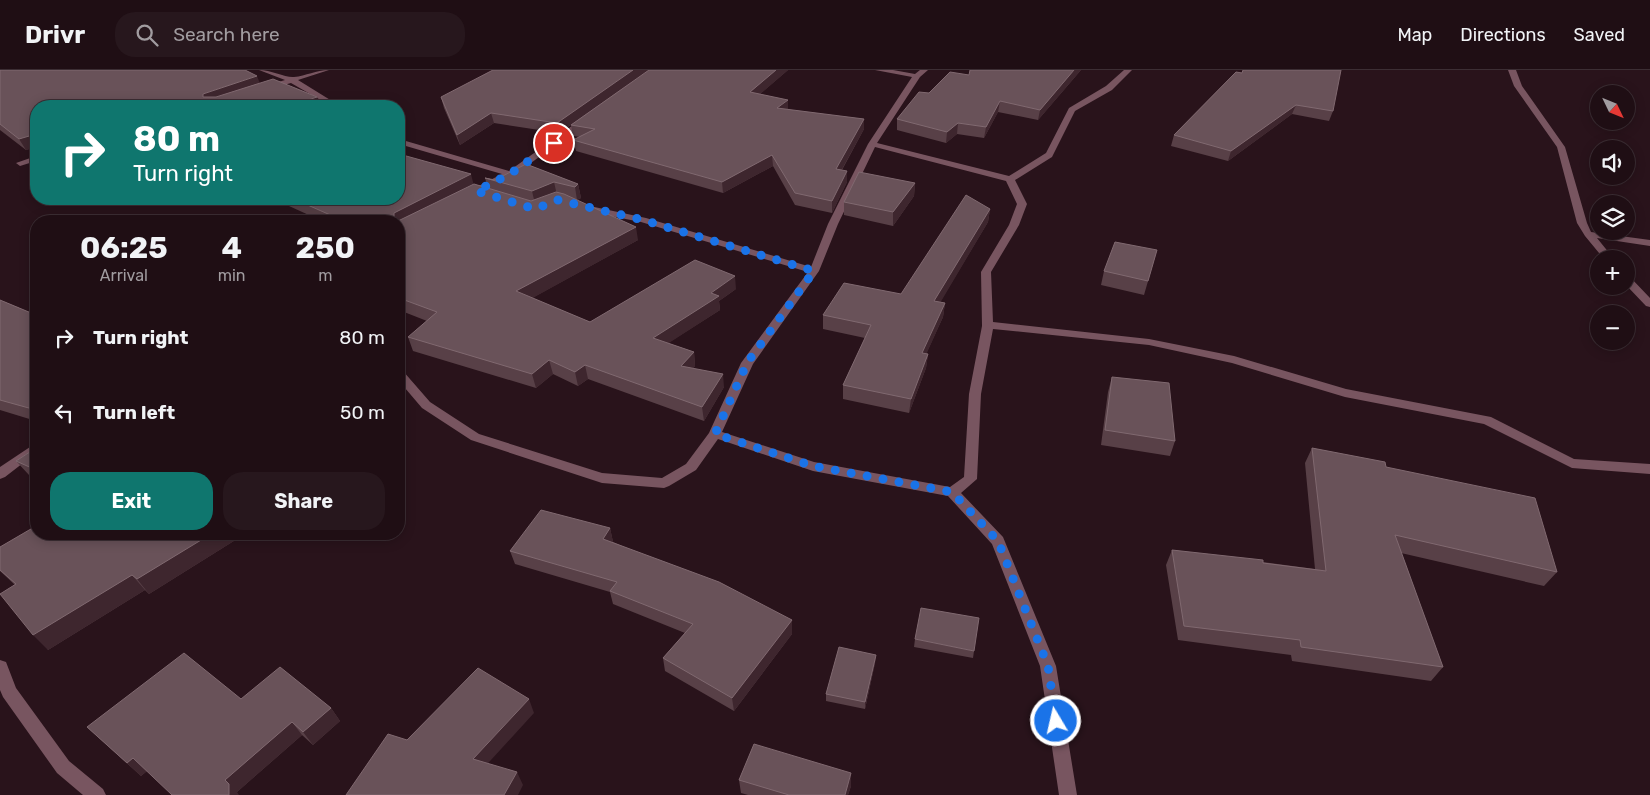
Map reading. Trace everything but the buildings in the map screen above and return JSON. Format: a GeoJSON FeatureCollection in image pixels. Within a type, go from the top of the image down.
{"type":"FeatureCollection","features":[{"type":"Feature","properties":{"kind":"street"},"geometry":{"type":"LineString","coordinates":[[263,70],[292,80],[326,100]]}},
{"type":"Feature","properties":{"kind":"street"},"geometry":{"type":"LineString","coordinates":[[256,92],[325,70]]}},
{"type":"Feature","properties":{"kind":"street"},"geometry":{"type":"LineString","coordinates":[[405,381],[426,405],[475,437],[602,478],[664,483],[692,467],[715,434],[747,363],[814,271],[833,224],[872,144],[920,73],[879,70]]}},
{"type":"Feature","properties":{"kind":"street"},"geometry":{"type":"LineString","coordinates":[[872,144],[1010,179],[1050,155],[1072,110],[1109,88],[1128,70]]}},
{"type":"Feature","properties":{"kind":"street"},"geometry":{"type":"LineString","coordinates":[[1512,70],[1518,86],[1561,147],[1582,223],[1601,250]]}},
{"type":"Feature","properties":{"kind":"street"},"geometry":{"type":"LineString","coordinates":[[459,200],[510,174],[595,114]]}},
{"type":"Feature","properties":{"kind":"street"},"geometry":{"type":"LineString","coordinates":[[405,143],[510,174]]}},
{"type":"Feature","properties":{"kind":"street"},"geometry":{"type":"LineString","coordinates":[[20,163],[30,160]]}},
{"type":"Feature","properties":{"kind":"street"},"geometry":{"type":"LineString","coordinates":[[952,492],[970,479],[975,394],[988,326],[986,272],[1014,225],[1022,204],[1010,179]]}},
{"type":"Feature","properties":{"kind":"street"},"geometry":{"type":"LineString","coordinates":[[476,191],[493,196]]}},
{"type":"Feature","properties":{"kind":"street"},"geometry":{"type":"LineString","coordinates":[[577,205],[643,220],[814,271]]}},
{"type":"Feature","properties":{"kind":"street"},"geometry":{"type":"LineString","coordinates":[[1588,234],[1650,243]]}},
{"type":"Feature","properties":{"kind":"street"},"geometry":{"type":"LineString","coordinates":[[1635,288],[1650,304]]}},
{"type":"Feature","properties":{"kind":"street"},"geometry":{"type":"LineString","coordinates":[[988,326],[1149,342],[1234,360],[1345,393],[1487,420],[1572,463],[1650,469]]}},
{"type":"Feature","properties":{"kind":"street"},"geometry":{"type":"LineString","coordinates":[[715,434],[813,466],[952,492],[998,541],[1048,666],[1068,795]]}},
{"type":"Feature","properties":{"kind":"street"},"geometry":{"type":"LineString","coordinates":[[0,474],[30,452]]}},
{"type":"Feature","properties":{"kind":"street"},"geometry":{"type":"LineString","coordinates":[[0,666],[9,692],[63,766],[97,795]]}},
{"type":"Feature","properties":{"kind":"route"},"geometry":{"type":"LineString","coordinates":[[554,143],[510,174],[476,191],[535,209],[558,200],[643,220],[814,271],[747,363],[715,434],[813,466],[952,492],[998,541],[1048,666],[1056,721]]}}]}
